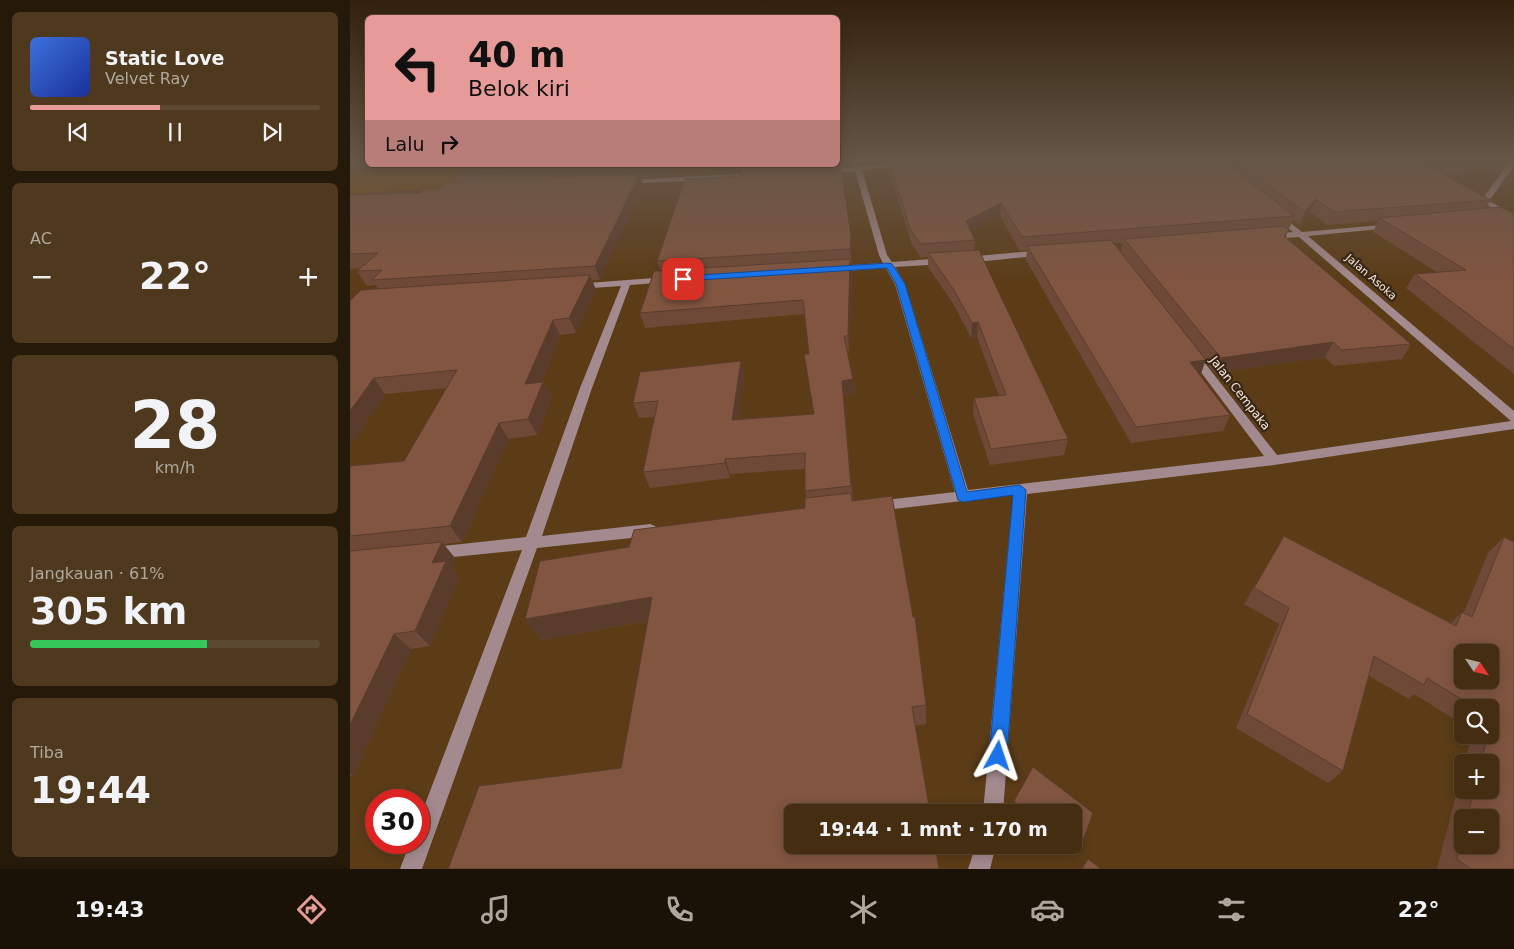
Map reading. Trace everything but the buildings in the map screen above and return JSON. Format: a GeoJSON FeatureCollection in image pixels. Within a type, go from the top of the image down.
{"type":"FeatureCollection","features":[{"type":"Feature","properties":{"kind":"street"},"geometry":{"type":"LineString","coordinates":[[867,201],[883,255],[900,284],[963,497]]}},
{"type":"Feature","properties":{"kind":"street"},"geometry":{"type":"LineString","coordinates":[[1484,201],[1511,216]]}},
{"type":"Feature","properties":{"kind":"street","name":"Jalan Asoka"},"geometry":{"type":"LineString","coordinates":[[1268,207],[1304,235],[1514,418]]}},
{"type":"Feature","properties":{"kind":"street"},"geometry":{"type":"LineString","coordinates":[[1489,216],[1511,216]]}},
{"type":"Feature","properties":{"kind":"street"},"geometry":{"type":"LineString","coordinates":[[1256,238],[1402,225]]}},
{"type":"Feature","properties":{"kind":"street"},"geometry":{"type":"LineString","coordinates":[[822,270],[1053,252]]}},
{"type":"Feature","properties":{"kind":"street"},"geometry":{"type":"LineString","coordinates":[[568,286],[676,279]]}},
{"type":"Feature","properties":{"kind":"street"},"geometry":{"type":"LineString","coordinates":[[411,869],[532,542],[586,388],[627,282]]}},
{"type":"Feature","properties":{"kind":"street","name":"Jalan Cempaka"},"geometry":{"type":"LineString","coordinates":[[1183,342],[1274,460]]}},
{"type":"Feature","properties":{"kind":"street"},"geometry":{"type":"LineString","coordinates":[[865,507],[1274,460],[1514,425]]}},
{"type":"Feature","properties":{"kind":"street"},"geometry":{"type":"LineString","coordinates":[[994,804],[1020,490]]}},
{"type":"Feature","properties":{"kind":"street"},"geometry":{"type":"LineString","coordinates":[[417,554],[669,528]]}},
{"type":"Feature","properties":{"kind":"street"},"geometry":{"type":"LineString","coordinates":[[979,869],[983,854]]}},
{"type":"Feature","properties":{"kind":"route"},"geometry":{"type":"LineString","coordinates":[[683,279],[889,266],[900,284],[963,497],[1020,490],[998,756]]}}]}
